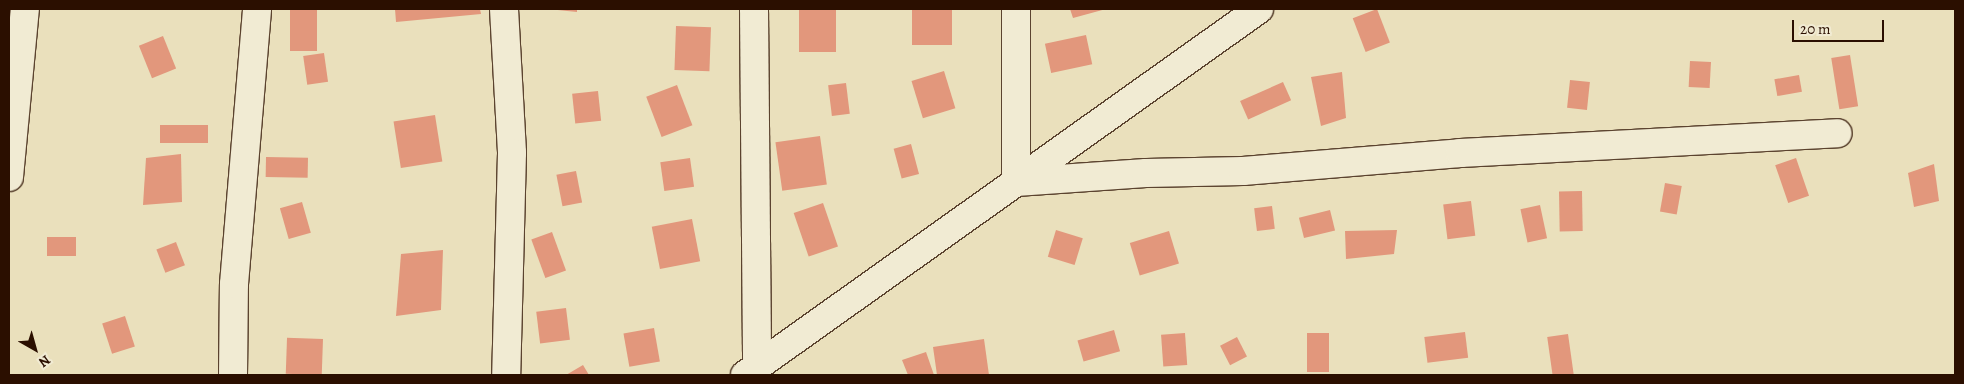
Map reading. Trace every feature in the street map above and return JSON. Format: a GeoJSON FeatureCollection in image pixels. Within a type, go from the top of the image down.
{"type":"FeatureCollection","features":[{"type":"Feature","properties":{"kind":"street"},"geometry":{"type":"LineString","coordinates":[[9,177],[25,9]]}},
{"type":"Feature","properties":{"kind":"street"},"geometry":{"type":"LineString","coordinates":[[233,375],[234,284],[257,9]]}},
{"type":"Feature","properties":{"kind":"street"},"geometry":{"type":"LineString","coordinates":[[504,9],[512,153],[506,375]]}},
{"type":"Feature","properties":{"kind":"street"},"geometry":{"type":"LineString","coordinates":[[751,371],[754,9]]}},
{"type":"Feature","properties":{"kind":"street"},"geometry":{"type":"LineString","coordinates":[[1016,9],[1016,182]]}},
{"type":"Feature","properties":{"kind":"street"},"geometry":{"type":"LineString","coordinates":[[751,371],[1260,9]]}},
{"type":"Feature","properties":{"kind":"street"},"geometry":{"type":"LineString","coordinates":[[1016,182],[1146,173],[1243,171],[1460,153],[1837,133]]}},
{"type":"Feature","properties":{"kind":"building"},"geometry":{"type":"Polygon","coordinates":[[[290,9],[317,9],[317,51],[290,51],[290,9]]]}},
{"type":"Feature","properties":{"kind":"building"},"geometry":{"type":"Polygon","coordinates":[[[395,9],[480,9],[481,14],[396,22],[395,9]]]}},
{"type":"Feature","properties":{"kind":"building"},"geometry":{"type":"Polygon","coordinates":[[[548,9],[577,9],[577,12],[548,9]]]}},
{"type":"Feature","properties":{"kind":"building"},"geometry":{"type":"Polygon","coordinates":[[[799,9],[836,9],[836,52],[799,52],[799,9]]]}},
{"type":"Feature","properties":{"kind":"building"},"geometry":{"type":"Polygon","coordinates":[[[912,9],[952,9],[952,45],[912,45],[912,9]]]}},
{"type":"Feature","properties":{"kind":"building"},"geometry":{"type":"Polygon","coordinates":[[[1070,9],[1106,9],[1073,18],[1070,9]]]}},
{"type":"Feature","properties":{"kind":"building"},"geometry":{"type":"Polygon","coordinates":[[[1377,9],[1390,43],[1366,52],[1353,18],[1377,9]]]}},
{"type":"Feature","properties":{"kind":"building"},"geometry":{"type":"Polygon","coordinates":[[[676,26],[711,27],[709,71],[674,70],[676,26]]]}},
{"type":"Feature","properties":{"kind":"building"},"geometry":{"type":"Polygon","coordinates":[[[1086,35],[1092,64],[1051,73],[1045,44],[1086,35]]]}},
{"type":"Feature","properties":{"kind":"building"},"geometry":{"type":"Polygon","coordinates":[[[163,36],[176,68],[152,78],[139,46],[163,36]]]}},
{"type":"Feature","properties":{"kind":"building"},"geometry":{"type":"Polygon","coordinates":[[[324,53],[328,82],[307,85],[303,56],[324,53]]]}},
{"type":"Feature","properties":{"kind":"building"},"geometry":{"type":"Polygon","coordinates":[[[1850,55],[1858,106],[1839,109],[1831,58],[1850,55]]]}},
{"type":"Feature","properties":{"kind":"building"},"geometry":{"type":"Polygon","coordinates":[[[1690,61],[1711,62],[1710,88],[1689,87],[1690,61]]]}},
{"type":"Feature","properties":{"kind":"building"},"geometry":{"type":"Polygon","coordinates":[[[944,71],[955,108],[923,118],[911,81],[944,71]]]}},
{"type":"Feature","properties":{"kind":"building"},"geometry":{"type":"Polygon","coordinates":[[[1342,72],[1346,118],[1321,126],[1311,77],[1342,72]]]}},
{"type":"Feature","properties":{"kind":"building"},"geometry":{"type":"Polygon","coordinates":[[[1799,75],[1802,92],[1777,96],[1774,79],[1799,75]]]}},
{"type":"Feature","properties":{"kind":"building"},"geometry":{"type":"Polygon","coordinates":[[[1570,80],[1590,82],[1587,110],[1567,108],[1570,80]]]}},
{"type":"Feature","properties":{"kind":"building"},"geometry":{"type":"Polygon","coordinates":[[[1283,82],[1291,100],[1248,119],[1240,101],[1283,82]]]}},
{"type":"Feature","properties":{"kind":"building"},"geometry":{"type":"Polygon","coordinates":[[[846,83],[850,114],[832,116],[828,85],[846,83]]]}},
{"type":"Feature","properties":{"kind":"building"},"geometry":{"type":"Polygon","coordinates":[[[677,85],[692,125],[662,137],[646,97],[677,85]]]}},
{"type":"Feature","properties":{"kind":"building"},"geometry":{"type":"Polygon","coordinates":[[[598,91],[601,121],[575,124],[572,94],[598,91]]]}},
{"type":"Feature","properties":{"kind":"building"},"geometry":{"type":"Polygon","coordinates":[[[435,115],[442,161],[401,168],[394,122],[435,115]]]}},
{"type":"Feature","properties":{"kind":"building"},"geometry":{"type":"Polygon","coordinates":[[[160,125],[208,125],[208,143],[160,143],[160,125]]]}},
{"type":"Feature","properties":{"kind":"building"},"geometry":{"type":"Polygon","coordinates":[[[820,136],[827,185],[782,191],[775,142],[820,136]]]}},
{"type":"Feature","properties":{"kind":"building"},"geometry":{"type":"Polygon","coordinates":[[[911,144],[919,174],[902,179],[894,149],[911,144]]]}},
{"type":"Feature","properties":{"kind":"building"},"geometry":{"type":"Polygon","coordinates":[[[181,154],[182,202],[143,205],[146,158],[181,154]]]}},
{"type":"Feature","properties":{"kind":"building"},"geometry":{"type":"Polygon","coordinates":[[[266,157],[308,158],[308,178],[266,177],[266,157]]]}},
{"type":"Feature","properties":{"kind":"building"},"geometry":{"type":"Polygon","coordinates":[[[690,158],[694,187],[664,191],[660,162],[690,158]]]}},
{"type":"Feature","properties":{"kind":"building"},"geometry":{"type":"Polygon","coordinates":[[[1796,158],[1809,196],[1788,203],[1775,165],[1796,158]]]}},
{"type":"Feature","properties":{"kind":"building"},"geometry":{"type":"Polygon","coordinates":[[[1934,164],[1939,201],[1914,207],[1908,173],[1934,164]]]}},
{"type":"Feature","properties":{"kind":"building"},"geometry":{"type":"Polygon","coordinates":[[[576,171],[582,202],[562,206],[556,175],[576,171]]]}},
{"type":"Feature","properties":{"kind":"building"},"geometry":{"type":"Polygon","coordinates":[[[1665,183],[1682,186],[1677,215],[1660,212],[1665,183]]]}},
{"type":"Feature","properties":{"kind":"building"},"geometry":{"type":"Polygon","coordinates":[[[1559,191],[1582,191],[1583,231],[1560,231],[1559,191]]]}},
{"type":"Feature","properties":{"kind":"building"},"geometry":{"type":"Polygon","coordinates":[[[1471,201],[1475,236],[1447,239],[1443,204],[1471,201]]]}},
{"type":"Feature","properties":{"kind":"building"},"geometry":{"type":"Polygon","coordinates":[[[302,202],[311,233],[289,239],[280,208],[302,202]]]}},
{"type":"Feature","properties":{"kind":"building"},"geometry":{"type":"Polygon","coordinates":[[[823,203],[838,246],[809,257],[794,213],[823,203]]]}},
{"type":"Feature","properties":{"kind":"building"},"geometry":{"type":"Polygon","coordinates":[[[1540,205],[1547,238],[1528,242],[1520,209],[1540,205]]]}},
{"type":"Feature","properties":{"kind":"building"},"geometry":{"type":"Polygon","coordinates":[[[1272,206],[1275,229],[1257,231],[1254,208],[1272,206]]]}},
{"type":"Feature","properties":{"kind":"building"},"geometry":{"type":"Polygon","coordinates":[[[1330,210],[1335,230],[1304,238],[1299,218],[1330,210]]]}},
{"type":"Feature","properties":{"kind":"building"},"geometry":{"type":"Polygon","coordinates":[[[692,219],[700,261],[660,269],[652,227],[692,219]]]}},
{"type":"Feature","properties":{"kind":"building"},"geometry":{"type":"Polygon","coordinates":[[[1056,230],[1083,238],[1075,265],[1048,257],[1056,230]]]}},
{"type":"Feature","properties":{"kind":"building"},"geometry":{"type":"Polygon","coordinates":[[[1397,230],[1394,254],[1346,259],[1345,231],[1397,230]]]}},
{"type":"Feature","properties":{"kind":"building"},"geometry":{"type":"Polygon","coordinates":[[[1169,231],[1179,264],[1140,276],[1130,243],[1169,231]]]}},
{"type":"Feature","properties":{"kind":"building"},"geometry":{"type":"Polygon","coordinates":[[[552,232],[566,271],[545,278],[531,240],[552,232]]]}},
{"type":"Feature","properties":{"kind":"building"},"geometry":{"type":"Polygon","coordinates":[[[47,237],[76,237],[76,256],[47,256],[47,237]]]}},
{"type":"Feature","properties":{"kind":"building"},"geometry":{"type":"Polygon","coordinates":[[[176,242],[185,265],[165,273],[156,250],[176,242]]]}},
{"type":"Feature","properties":{"kind":"building"},"geometry":{"type":"Polygon","coordinates":[[[443,250],[441,310],[396,316],[401,254],[443,250]]]}},
{"type":"Feature","properties":{"kind":"building"},"geometry":{"type":"Polygon","coordinates":[[[566,308],[570,340],[540,343],[536,312],[566,308]]]}},
{"type":"Feature","properties":{"kind":"building"},"geometry":{"type":"Polygon","coordinates":[[[125,316],[135,346],[112,354],[102,323],[125,316]]]}},
{"type":"Feature","properties":{"kind":"building"},"geometry":{"type":"Polygon","coordinates":[[[654,328],[660,361],[629,367],[623,333],[654,328]]]}},
{"type":"Feature","properties":{"kind":"building"},"geometry":{"type":"Polygon","coordinates":[[[1114,330],[1120,351],[1084,362],[1077,340],[1114,330]]]}},
{"type":"Feature","properties":{"kind":"building"},"geometry":{"type":"Polygon","coordinates":[[[1465,332],[1468,358],[1427,363],[1424,337],[1465,332]]]}},
{"type":"Feature","properties":{"kind":"building"},"geometry":{"type":"Polygon","coordinates":[[[1185,333],[1187,365],[1163,367],[1161,335],[1185,333]]]}},
{"type":"Feature","properties":{"kind":"building"},"geometry":{"type":"Polygon","coordinates":[[[1307,333],[1329,333],[1329,372],[1307,372],[1307,333]]]}},
{"type":"Feature","properties":{"kind":"building"},"geometry":{"type":"Polygon","coordinates":[[[1568,334],[1574,375],[1553,375],[1547,337],[1568,334]]]}},
{"type":"Feature","properties":{"kind":"building"},"geometry":{"type":"Polygon","coordinates":[[[1237,337],[1247,357],[1230,365],[1220,346],[1237,337]]]}},
{"type":"Feature","properties":{"kind":"building"},"geometry":{"type":"Polygon","coordinates":[[[287,338],[323,339],[322,375],[286,374],[287,338]]]}},
{"type":"Feature","properties":{"kind":"building"},"geometry":{"type":"Polygon","coordinates":[[[984,339],[989,375],[937,375],[933,347],[984,339]]]}},
{"type":"Feature","properties":{"kind":"building"},"geometry":{"type":"Polygon","coordinates":[[[926,352],[934,375],[908,375],[902,360],[926,352]]]}},
{"type":"Feature","properties":{"kind":"building"},"geometry":{"type":"Polygon","coordinates":[[[583,365],[589,375],[566,375],[583,365]]]}}]}
